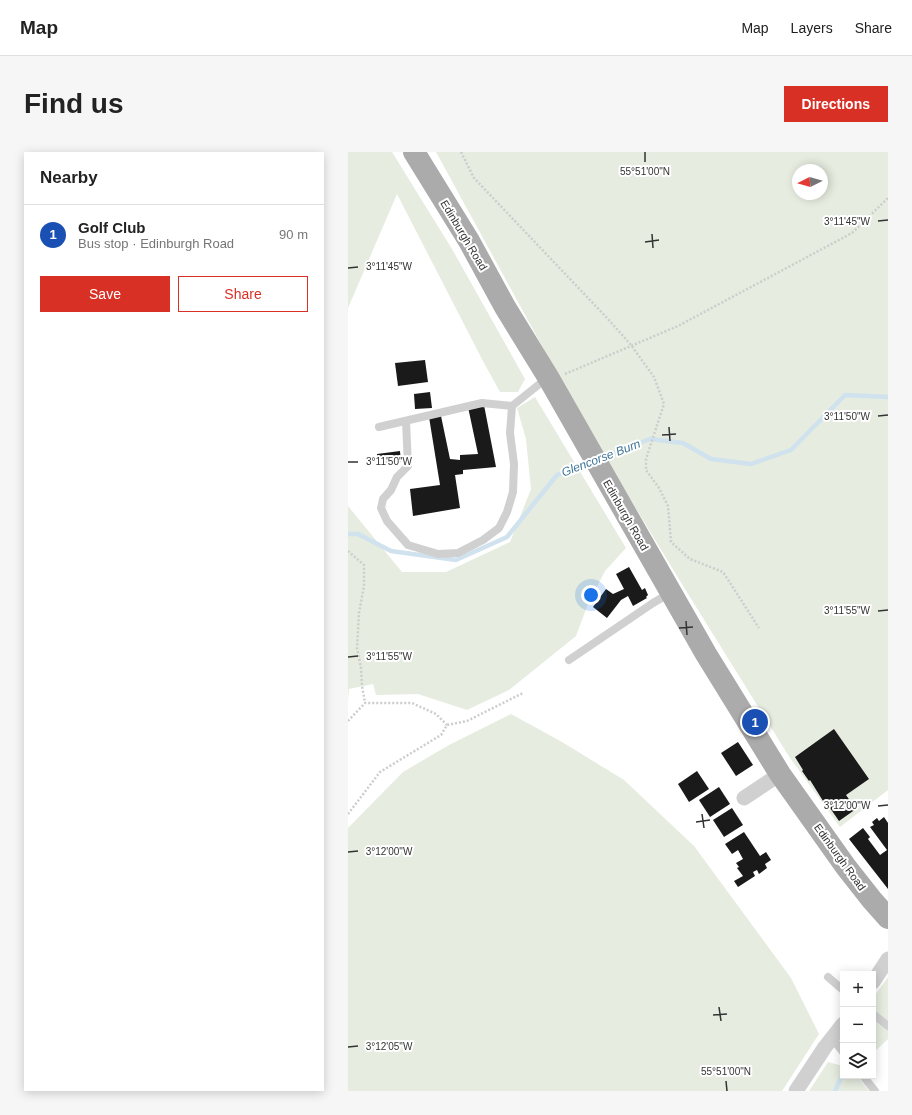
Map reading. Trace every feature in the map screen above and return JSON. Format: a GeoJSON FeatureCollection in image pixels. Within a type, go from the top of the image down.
{"type":"FeatureCollection","features":[{"type":"Feature","properties":{"kind":"main road","name":"Edinburgh Road"},"geometry":{"type":"LineString","coordinates":[[414,152],[469,240],[505,307],[581,435],[706,654],[780,774],[846,867],[888,918]]}},
{"type":"Feature","properties":{"kind":"street"},"geometry":{"type":"LineString","coordinates":[[744,798],[780,774]]}},
{"type":"Feature","properties":{"kind":"street"},"geometry":{"type":"LineString","coordinates":[[876,977],[888,959]]}},
{"type":"Feature","properties":{"kind":"street"},"geometry":{"type":"LineString","coordinates":[[796,1091],[840,1028]]}},
{"type":"Feature","properties":{"kind":"lane"},"geometry":{"type":"LineString","coordinates":[[379,427],[482,403],[512,406],[549,380]]}},
{"type":"Feature","properties":{"kind":"lane"},"geometry":{"type":"LineString","coordinates":[[406,421],[408,466],[397,477],[391,490],[383,500],[381,508],[387,521],[408,545],[438,554],[458,553],[483,540],[499,528],[507,512],[513,492],[514,464],[510,432],[512,406]]}},
{"type":"Feature","properties":{"kind":"lane"},"geometry":{"type":"LineString","coordinates":[[569,660],[653,603],[671,593]]}},
{"type":"Feature","properties":{"kind":"lane"},"geometry":{"type":"LineString","coordinates":[[828,977],[840,987]]}},
{"type":"Feature","properties":{"kind":"lane"},"geometry":{"type":"LineString","coordinates":[[876,1016],[888,1026]]}},
{"type":"Feature","properties":{"kind":"lane"},"geometry":{"type":"LineString","coordinates":[[832,1038],[840,1048]]}},
{"type":"Feature","properties":{"kind":"lane"},"geometry":{"type":"LineString","coordinates":[[865,1079],[875,1091]]}},
{"type":"Feature","properties":{"kind":"path"},"geometry":{"type":"LineString","coordinates":[[461,152],[474,178],[608,319],[631,345],[654,377],[664,404],[646,459],[646,470],[659,488],[668,506],[671,542],[690,559],[724,572],[758,628]]}},
{"type":"Feature","properties":{"kind":"path"},"geometry":{"type":"LineString","coordinates":[[549,380],[678,326],[852,233],[888,198]]}},
{"type":"Feature","properties":{"kind":"path"},"geometry":{"type":"LineString","coordinates":[[348,551],[364,564],[364,586],[359,613],[357,648],[365,703]]}},
{"type":"Feature","properties":{"kind":"path"},"geometry":{"type":"LineString","coordinates":[[348,814],[380,772],[441,735],[447,725],[467,721],[523,693]]}},
{"type":"Feature","properties":{"kind":"path"},"geometry":{"type":"LineString","coordinates":[[348,721],[365,703],[412,703],[436,714],[447,725]]}},
{"type":"Feature","properties":{"kind":"shaded area"},"geometry":{"type":"Polygon","coordinates":[[[348,152],[392,152],[452,249],[525,379],[518,392],[500,392],[397,194],[348,308],[348,152]]]}},
{"type":"Feature","properties":{"kind":"shaded area"},"geometry":{"type":"Polygon","coordinates":[[[436,152],[888,152],[888,790],[840,827],[790,758],[610,466],[559,377],[436,152]]]}},
{"type":"Feature","properties":{"kind":"shaded area"},"geometry":{"type":"Polygon","coordinates":[[[535,397],[626,548],[605,571],[588,604],[576,636],[509,690],[467,710],[418,694],[376,695],[373,684],[349,689],[348,699],[348,506],[402,572],[446,572],[510,542],[531,489],[526,439],[517,408],[535,397]]]}},
{"type":"Feature","properties":{"kind":"shaded area"},"geometry":{"type":"Polygon","coordinates":[[[511,714],[562,742],[624,780],[694,846],[791,978],[819,1034],[782,1091],[348,1091],[348,828],[403,772],[449,745],[511,714]]]}},
{"type":"Feature","properties":{"kind":"shaded area"},"geometry":{"type":"Polygon","coordinates":[[[888,977],[888,1039],[876,1050],[876,1007],[876,994],[888,977]]]}},
{"type":"Feature","properties":{"kind":"shaded area"},"geometry":{"type":"Polygon","coordinates":[[[828,1062],[840,1065],[840,1079],[859,1079],[869,1091],[809,1091],[828,1062]]]}},
{"type":"Feature","properties":{"kind":"building"},"geometry":{"type":"Polygon","coordinates":[[[425,360],[428,382],[398,386],[395,363],[425,360]]]}},
{"type":"Feature","properties":{"kind":"building"},"geometry":{"type":"Polygon","coordinates":[[[430,392],[432,408],[415,409],[414,394],[430,392]]]}},
{"type":"Feature","properties":{"kind":"building"},"geometry":{"type":"Polygon","coordinates":[[[484,405],[496,467],[463,470],[463,474],[455,475],[460,508],[413,516],[410,489],[440,485],[429,417],[441,416],[450,459],[460,460],[460,455],[478,454],[468,407],[484,405]]]}},
{"type":"Feature","properties":{"kind":"building"},"geometry":{"type":"Polygon","coordinates":[[[400,451],[401,462],[378,465],[377,454],[400,451]]]}},
{"type":"Feature","properties":{"kind":"building"},"geometry":{"type":"Polygon","coordinates":[[[629,567],[642,590],[645,588],[648,595],[646,597],[647,598],[633,606],[628,596],[621,600],[607,618],[593,607],[606,589],[613,594],[624,589],[616,574],[629,567]]]}},
{"type":"Feature","properties":{"kind":"building"},"geometry":{"type":"Polygon","coordinates":[[[834,729],[869,779],[846,795],[856,809],[839,821],[830,808],[828,809],[810,780],[809,781],[802,771],[803,770],[795,757],[834,729]]]}},
{"type":"Feature","properties":{"kind":"building"},"geometry":{"type":"Polygon","coordinates":[[[738,742],[753,765],[736,776],[721,753],[738,742]]]}},
{"type":"Feature","properties":{"kind":"building"},"geometry":{"type":"Polygon","coordinates":[[[697,771],[709,789],[689,802],[678,784],[697,771]]]}},
{"type":"Feature","properties":{"kind":"building"},"geometry":{"type":"Polygon","coordinates":[[[719,787],[730,804],[710,817],[699,800],[719,787]]]}},
{"type":"Feature","properties":{"kind":"building"},"geometry":{"type":"Polygon","coordinates":[[[732,808],[743,825],[724,837],[713,820],[732,808]]]}},
{"type":"Feature","properties":{"kind":"building"},"geometry":{"type":"Polygon","coordinates":[[[884,817],[888,823],[888,889],[849,839],[863,828],[870,837],[868,839],[880,855],[887,850],[870,827],[874,825],[872,822],[877,818],[879,821],[884,817]]]}},
{"type":"Feature","properties":{"kind":"building"},"geometry":{"type":"Polygon","coordinates":[[[744,832],[760,856],[766,852],[771,860],[765,864],[767,868],[759,874],[757,870],[753,872],[755,876],[738,887],[734,881],[743,876],[737,868],[739,867],[736,863],[743,859],[738,850],[732,854],[725,844],[744,832]]]}},
{"type":"Feature","properties":{"kind":"waterway","name":"Glencorse Burn"},"geometry":{"type":"LineString","coordinates":[[601,458],[650,439],[683,443],[711,459],[751,464],[791,450],[845,395],[888,397]]}},
{"type":"Feature","properties":{"kind":"waterway","name":"Glencorse Burn"},"geometry":{"type":"LineString","coordinates":[[348,534],[358,534],[391,551],[456,560],[507,537],[557,475],[590,462]]}},
{"type":"Feature","properties":{"kind":"waterway"},"geometry":{"type":"LineString","coordinates":[[835,1091],[841,1079]]}},
{"type":"Feature","properties":{"kind":"place","name":"Golf Club"},"geometry":{"type":"Point","coordinates":[755,722]}}]}
